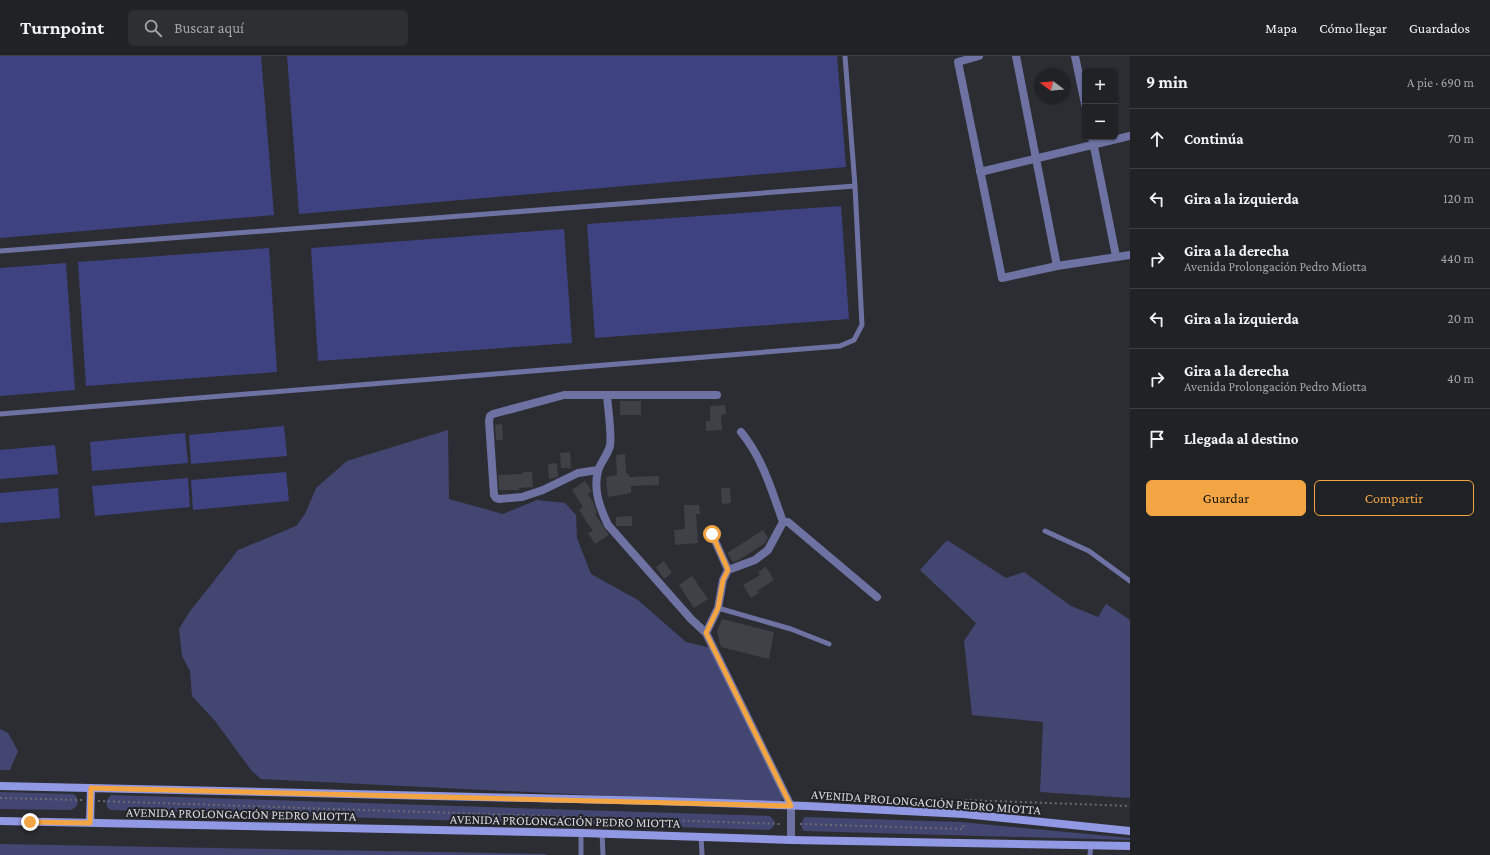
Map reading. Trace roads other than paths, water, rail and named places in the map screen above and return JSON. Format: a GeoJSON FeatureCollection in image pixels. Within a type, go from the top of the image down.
{"type":"FeatureCollection","features":[{"type":"Feature","properties":{"kind":"main road","name":"AVENIDA PROLONGACIÓN PEDRO MIOTTA"},"geometry":{"type":"LineString","coordinates":[[0,786],[791,806],[964,814],[1130,831]]}},
{"type":"Feature","properties":{"kind":"main road"},"geometry":{"type":"LineString","coordinates":[[90,823],[91,788]]}},
{"type":"Feature","properties":{"kind":"main road","name":"AVENIDA PROLONGACIÓN PEDRO MIOTTA"},"geometry":{"type":"LineString","coordinates":[[0,821],[602,833],[791,840],[1130,846]]}},
{"type":"Feature","properties":{"kind":"street"},"geometry":{"type":"LineString","coordinates":[[979,56],[958,62],[1002,278],[1057,266],[1130,254]]}},
{"type":"Feature","properties":{"kind":"street"},"geometry":{"type":"LineString","coordinates":[[1016,56],[1057,266]]}},
{"type":"Feature","properties":{"kind":"street"},"geometry":{"type":"LineString","coordinates":[[1075,56],[1082,90]]}},
{"type":"Feature","properties":{"kind":"street"},"geometry":{"type":"LineString","coordinates":[[980,172],[1036,159],[1092,141],[1130,136]]}},
{"type":"Feature","properties":{"kind":"street"},"geometry":{"type":"LineString","coordinates":[[1092,141],[1116,256]]}},
{"type":"Feature","properties":{"kind":"street"},"geometry":{"type":"LineString","coordinates":[[598,470],[578,473],[543,490],[522,497],[496,498],[494,495],[489,421],[490,416],[564,395],[718,395]]}},
{"type":"Feature","properties":{"kind":"street"},"geometry":{"type":"LineString","coordinates":[[607,396],[610,444],[606,457],[598,470],[597,492],[601,509],[608,525],[691,619],[706,633],[791,806],[791,840]]}},
{"type":"Feature","properties":{"kind":"street"},"geometry":{"type":"LineString","coordinates":[[741,432],[751,444],[784,522]]}},
{"type":"Feature","properties":{"kind":"street"},"geometry":{"type":"LineString","coordinates":[[706,633],[718,608],[723,580],[728,570],[755,560],[768,550],[784,522]]}},
{"type":"Feature","properties":{"kind":"street"},"geometry":{"type":"LineString","coordinates":[[784,522],[788,522],[877,597]]}},
{"type":"Feature","properties":{"kind":"street"},"geometry":{"type":"LineString","coordinates":[[712,534],[728,570]]}},
{"type":"Feature","properties":{"kind":"lane"},"geometry":{"type":"LineString","coordinates":[[0,414],[840,346],[854,340],[862,325],[855,186],[845,56]]}},
{"type":"Feature","properties":{"kind":"lane"},"geometry":{"type":"LineString","coordinates":[[0,251],[855,186]]}},
{"type":"Feature","properties":{"kind":"lane"},"geometry":{"type":"LineString","coordinates":[[1045,531],[1089,551],[1130,582]]}},
{"type":"Feature","properties":{"kind":"lane"},"geometry":{"type":"LineString","coordinates":[[718,608],[791,629],[829,644]]}},
{"type":"Feature","properties":{"kind":"lane"},"geometry":{"type":"LineString","coordinates":[[581,833],[581,855]]}},
{"type":"Feature","properties":{"kind":"lane"},"geometry":{"type":"LineString","coordinates":[[602,833],[603,855]]}},
{"type":"Feature","properties":{"kind":"lane"},"geometry":{"type":"LineString","coordinates":[[701,836],[702,855]]}},
{"type":"Feature","properties":{"kind":"lane"},"geometry":{"type":"LineString","coordinates":[[1090,855],[1091,845]]}}]}
